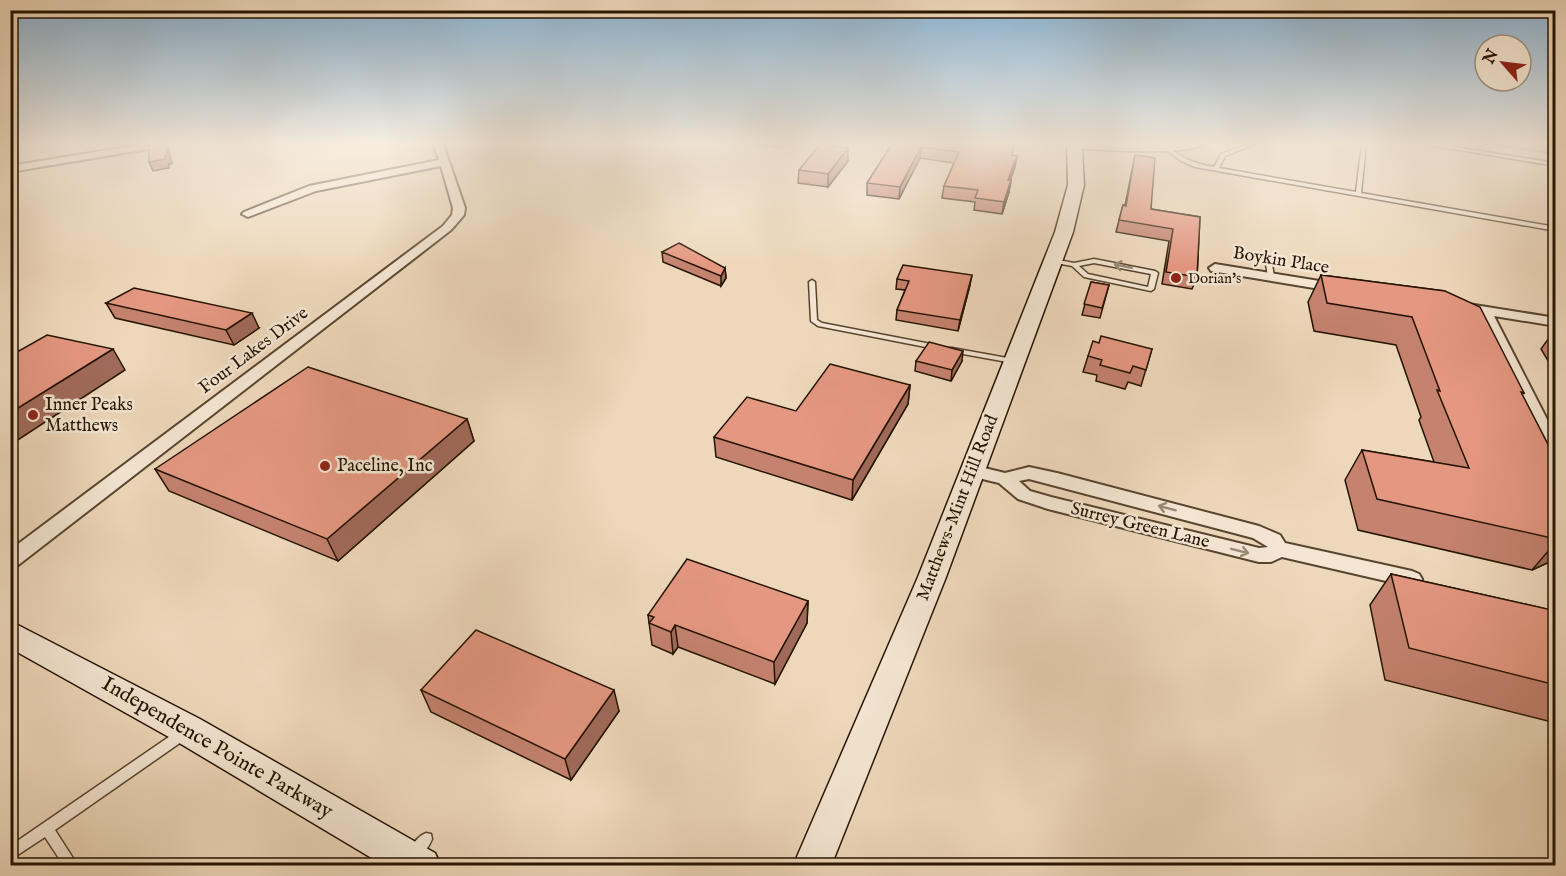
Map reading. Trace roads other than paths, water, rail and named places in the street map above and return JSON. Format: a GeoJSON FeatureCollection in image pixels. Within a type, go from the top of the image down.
{"type":"FeatureCollection","features":[{"type":"Feature","properties":{"kind":"main road","name":"Matthews-Mint Hill Road"},"geometry":{"type":"LineString","coordinates":[[812,866],[892,675],[972,471],[1053,261],[1074,199],[1076,185]]}},
{"type":"Feature","properties":{"kind":"main road","name":"Independence Pointe Parkway"},"geometry":{"type":"LineString","coordinates":[[10,633],[188,730],[409,856]]}},
{"type":"Feature","properties":{"kind":"street"},"geometry":{"type":"LineString","coordinates":[[248,214],[313,188],[329,185]]}},
{"type":"Feature","properties":{"kind":"street","name":"Four Lakes Drive"},"geometry":{"type":"LineString","coordinates":[[10,561],[447,228],[459,212],[460,201],[453,185]]}},
{"type":"Feature","properties":{"kind":"street","name":"Boykin Place"},"geometry":{"type":"LineString","coordinates":[[1215,268],[1270,271],[1349,290]]}},
{"type":"Feature","properties":{"kind":"street"},"geometry":{"type":"LineString","coordinates":[[1451,306],[1556,322]]}},
{"type":"Feature","properties":{"kind":"street"},"geometry":{"type":"LineString","coordinates":[[1485,311],[1556,455]]}},
{"type":"Feature","properties":{"kind":"street","name":"Surrey Green Lane"},"geometry":{"type":"LineString","coordinates":[[972,471],[1005,479],[1024,495],[1048,503],[1259,555],[1271,555],[1279,549]]}},
{"type":"Feature","properties":{"kind":"street","name":"Surrey Green Lane"},"geometry":{"type":"LineString","coordinates":[[1005,479],[1029,473],[1057,479],[1259,533],[1273,540],[1279,549],[1427,583]]}},
{"type":"Feature","properties":{"kind":"lane"},"geometry":{"type":"LineString","coordinates":[[1308,185],[1556,229]]}},
{"type":"Feature","properties":{"kind":"lane"},"geometry":{"type":"LineString","coordinates":[[1358,194],[1359,185]]}},
{"type":"Feature","properties":{"kind":"lane"},"geometry":{"type":"LineString","coordinates":[[1053,261],[1074,265],[1094,261],[1155,273],[1151,289],[1086,276],[1074,265]]}},
{"type":"Feature","properties":{"kind":"lane"},"geometry":{"type":"LineString","coordinates":[[812,282],[812,314],[814,321],[820,325],[1014,362]]}},
{"type":"Feature","properties":{"kind":"lane"},"geometry":{"type":"LineString","coordinates":[[10,854],[188,730]]}},
{"type":"Feature","properties":{"kind":"lane"},"geometry":{"type":"LineString","coordinates":[[46,829],[72,866]]}},
{"type":"Feature","properties":{"kind":"place","name":"Dorian's"},"geometry":{"type":"Point","coordinates":[1176,278]}},
{"type":"Feature","properties":{"kind":"place","name":"Inner Peaks Matthews"},"geometry":{"type":"Point","coordinates":[33,415]}},
{"type":"Feature","properties":{"kind":"place","name":"Paceline, Inc"},"geometry":{"type":"Point","coordinates":[325,466]}}]}
